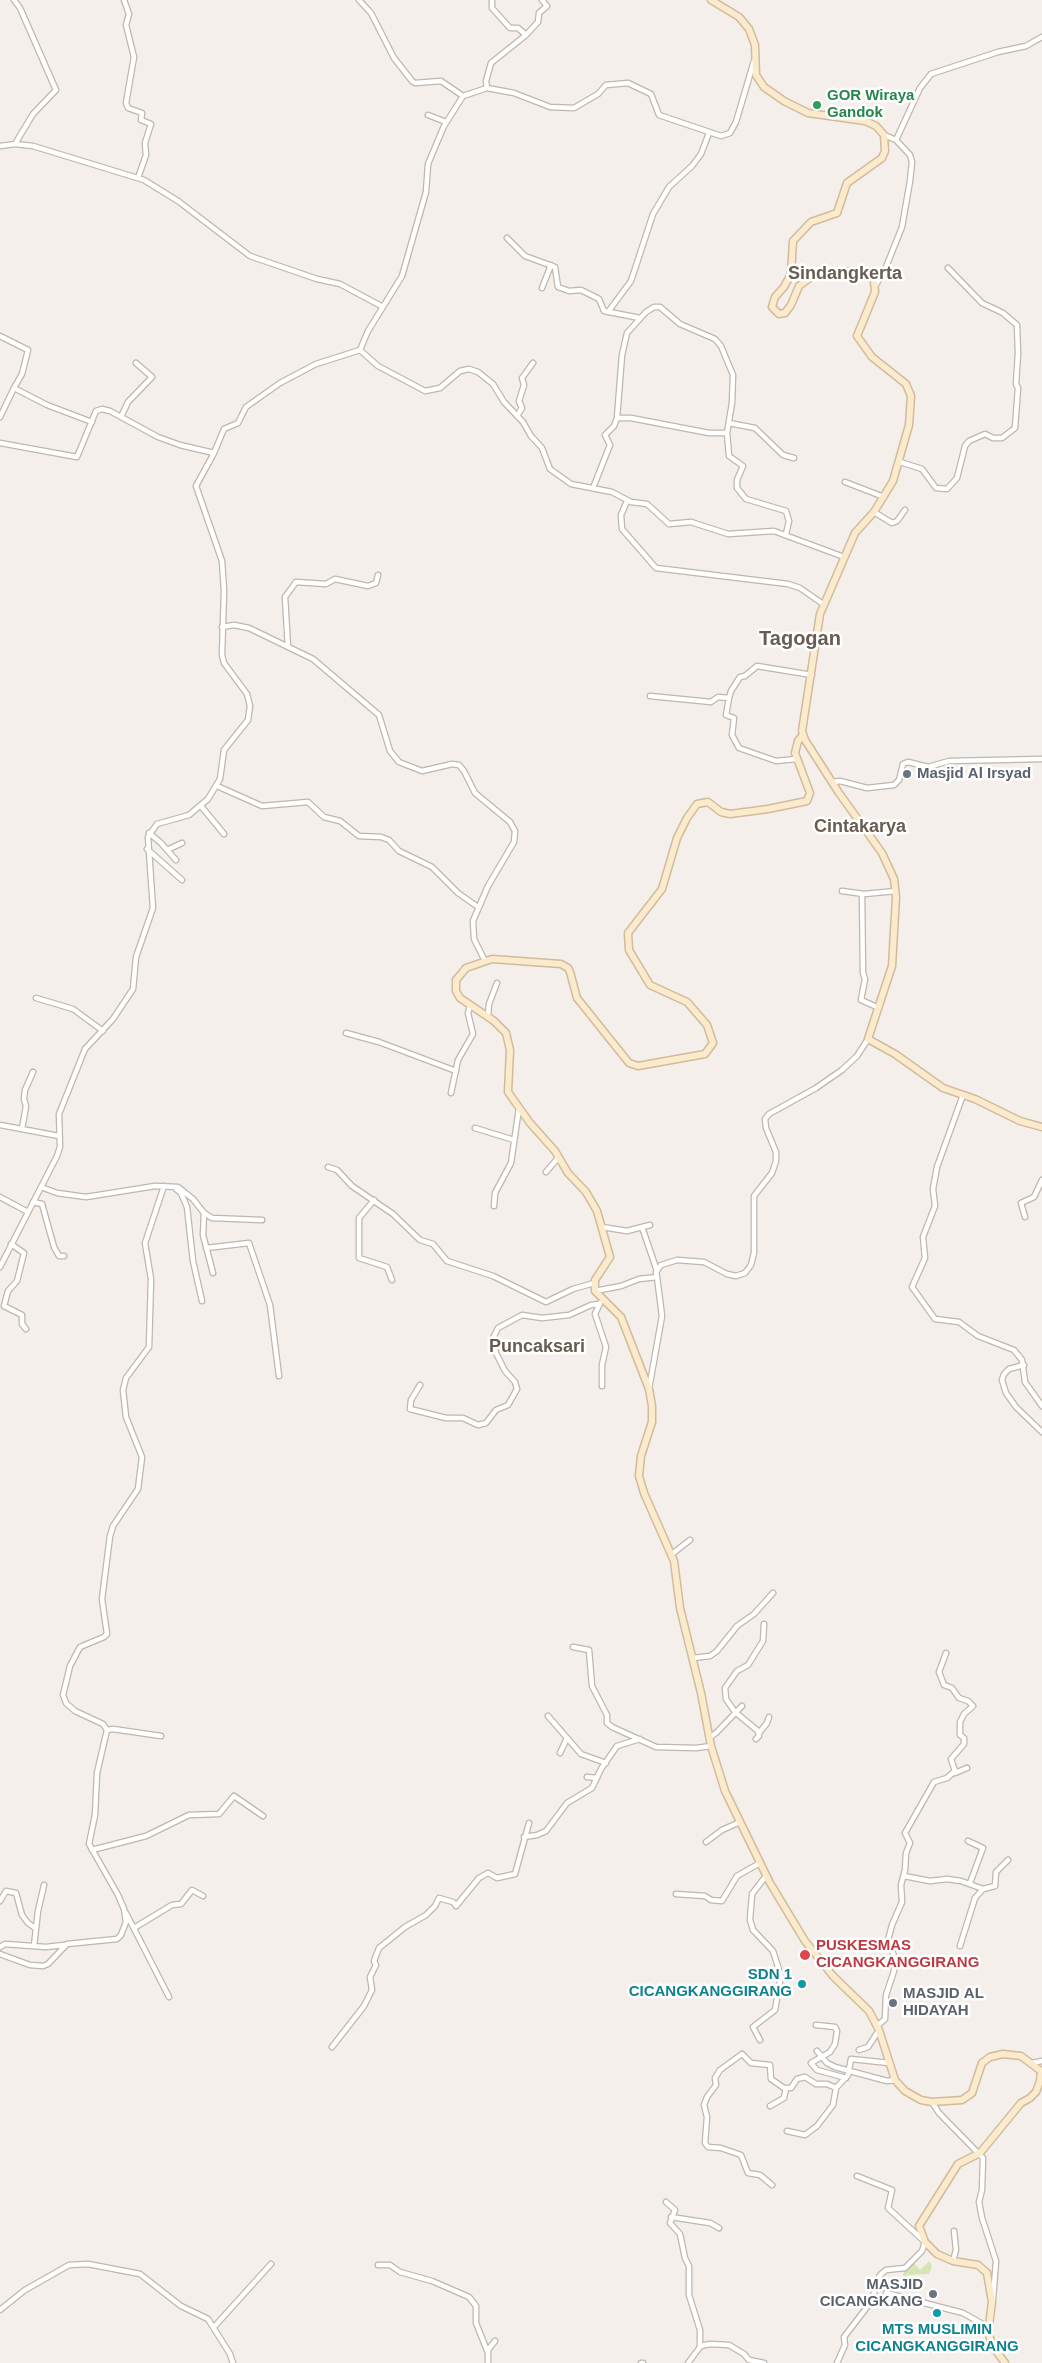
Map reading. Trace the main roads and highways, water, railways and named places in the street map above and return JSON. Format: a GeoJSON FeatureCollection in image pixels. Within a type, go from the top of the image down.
{"type":"FeatureCollection","features":[{"type":"Feature","properties":{"kind":"main road"},"geometry":{"type":"LineString","coordinates":[[711,0],[734,13],[746,24],[754,40],[754,61],[757,80],[784,101],[812,115],[870,122],[884,135],[885,151],[882,158],[847,183],[838,213],[811,222],[793,241],[791,274],[784,287],[775,297],[772,306],[779,314],[785,313],[792,305],[799,286],[811,276],[824,272],[865,272],[873,278],[875,286],[873,298],[859,326],[857,336],[872,357],[899,377],[908,390],[911,416],[900,462],[884,497],[874,512],[855,533],[823,604],[816,634],[812,675],[802,735],[796,747],[796,759],[810,793],[807,801],[730,814],[721,812],[708,802],[700,803],[693,808],[677,838],[662,889],[628,933],[629,950],[650,985],[687,1002],[707,1026],[713,1038],[711,1048],[705,1054],[633,1065],[577,998],[570,972],[565,965],[499,958],[485,961],[466,968],[456,980],[457,995],[488,1017],[506,1033],[510,1050],[507,1088],[519,1108],[592,1200],[602,1227],[610,1257],[594,1284],[595,1291],[601,1302],[621,1317],[649,1389],[652,1422],[641,1456],[639,1476],[644,1493],[672,1554],[676,1568],[680,1608],[693,1658],[709,1738],[725,1791],[766,1876],[805,1941],[833,1976],[861,2002],[878,2028],[895,2080],[899,2086],[912,2096],[932,2102],[958,2101],[969,2096],[982,2063],[990,2057],[1013,2053],[1032,2063],[1041,2071],[1038,2087],[1030,2098],[1021,2103],[980,2153],[958,2164],[920,2222],[920,2232],[925,2242],[937,2254],[953,2261],[974,2264],[985,2270],[990,2280],[992,2302],[988,2327],[994,2348],[1005,2363]]}},
{"type":"Feature","properties":{"kind":"main road"},"geometry":{"type":"LineString","coordinates":[[802,735],[832,782],[882,853],[894,879],[896,891],[894,957],[890,977],[868,1038],[895,1054],[937,1085],[1020,1122],[1042,1127]]}},
{"type":"Feature","properties":{"kind":"place","name":"GOR Wiraya Gandok"},"geometry":{"type":"Point","coordinates":[817,105]}},
{"type":"Feature","properties":{"kind":"place","name":"Masjid Al Irsyad"},"geometry":{"type":"Point","coordinates":[907,774]}},
{"type":"Feature","properties":{"kind":"place","name":"PUSKESMAS CICANGKANGGIRANG"},"geometry":{"type":"Point","coordinates":[805,1955]}},
{"type":"Feature","properties":{"kind":"place","name":"SDN 1 CICANGKANGGIRANG"},"geometry":{"type":"Point","coordinates":[802,1984]}},
{"type":"Feature","properties":{"kind":"place","name":"MASJID AL HIDAYAH"},"geometry":{"type":"Point","coordinates":[893,2003]}},
{"type":"Feature","properties":{"kind":"place","name":"MASJID CICANGKANG"},"geometry":{"type":"Point","coordinates":[933,2294]}},
{"type":"Feature","properties":{"kind":"place","name":"MTS MUSLIMIN CICANGKANGGIRANG"},"geometry":{"type":"Point","coordinates":[937,2313]}},
{"type":"Feature","properties":{"kind":"district","name":"Sindangkerta"},"geometry":{"type":"Point","coordinates":[845,274]}},
{"type":"Feature","properties":{"kind":"district","name":"Tagogan"},"geometry":{"type":"Point","coordinates":[800,639]}},
{"type":"Feature","properties":{"kind":"district","name":"Cintakarya"},"geometry":{"type":"Point","coordinates":[860,827]}},
{"type":"Feature","properties":{"kind":"district","name":"Puncaksari"},"geometry":{"type":"Point","coordinates":[537,1347]}}]}
